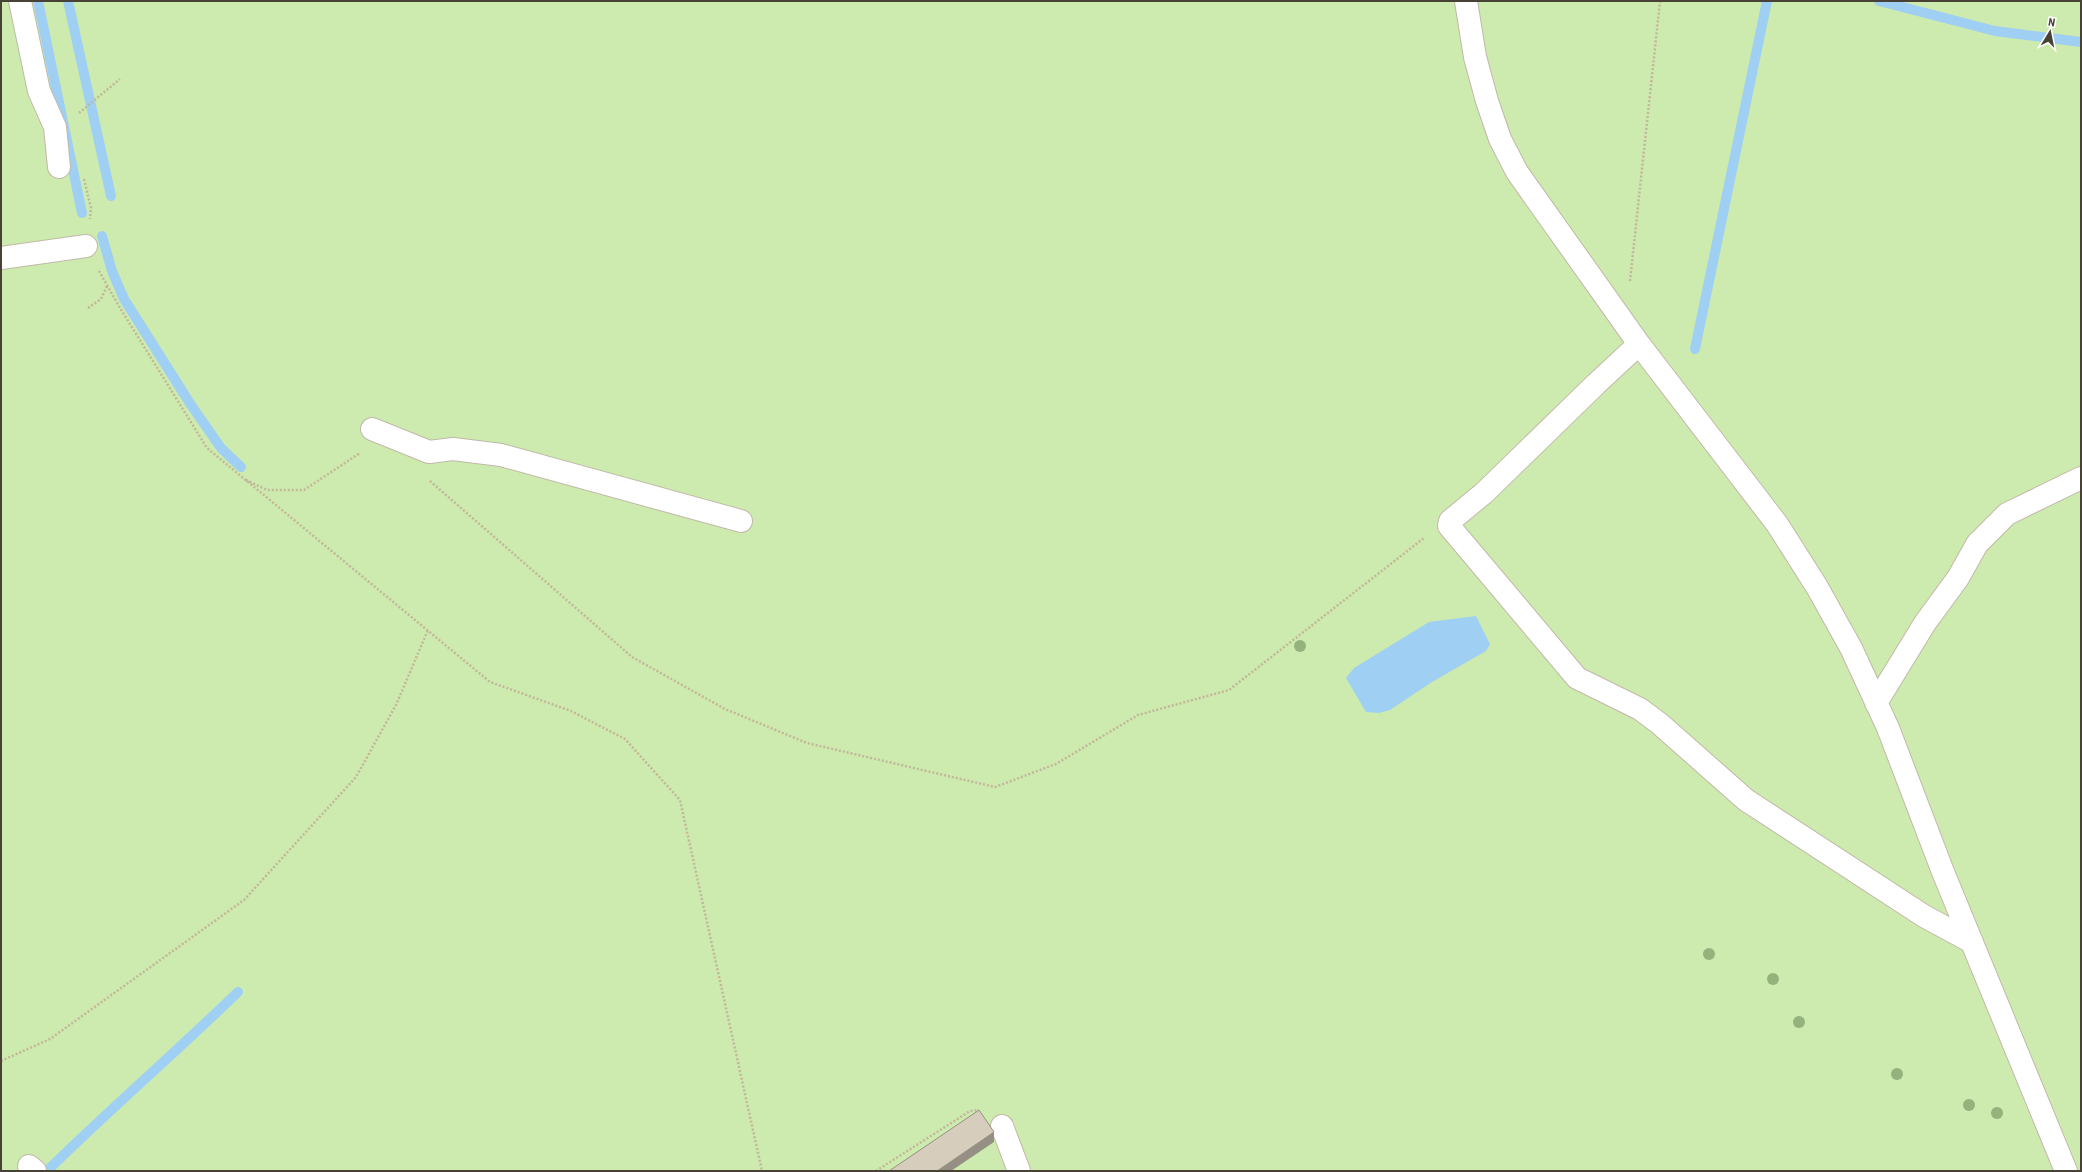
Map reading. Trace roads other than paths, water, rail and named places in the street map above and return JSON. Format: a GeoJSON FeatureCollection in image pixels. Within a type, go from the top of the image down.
{"type":"FeatureCollection","features":[{"type":"Feature","properties":{"kind":"lane"},"geometry":{"type":"LineString","coordinates":[[20,1],[39,91],[55,127],[59,166]]}},
{"type":"Feature","properties":{"kind":"lane"},"geometry":{"type":"LineString","coordinates":[[1466,1],[1475,57],[1500,139],[1517,172],[1639,344],[1776,524],[1821,594],[1851,648],[1876,703],[2066,1171]]}},
{"type":"Feature","properties":{"kind":"lane"},"geometry":{"type":"LineString","coordinates":[[1,258],[86,246]]}},
{"type":"Feature","properties":{"kind":"lane"},"geometry":{"type":"LineString","coordinates":[[1639,344],[1484,493],[1450,521],[1449,526],[1577,678],[1640,709],[1660,724],[1746,800],[1924,916],[1960,938],[1972,942]]}},
{"type":"Feature","properties":{"kind":"lane"},"geometry":{"type":"LineString","coordinates":[[372,429],[429,452],[453,449],[501,455],[741,521]]}},
{"type":"Feature","properties":{"kind":"lane"},"geometry":{"type":"LineString","coordinates":[[1876,703],[1925,623],[1958,578],[1977,544],[2008,514],[2081,478]]}},
{"type":"Feature","properties":{"kind":"lane"},"geometry":{"type":"LineString","coordinates":[[1002,1126],[1019,1171]]}},
{"type":"Feature","properties":{"kind":"water"},"geometry":{"type":"Polygon","coordinates":[[[1476,616],[1490,644],[1486,651],[1432,682],[1390,710],[1379,713],[1366,712],[1346,678],[1354,668],[1429,622],[1476,616]]]}},
{"type":"Feature","properties":{"kind":"waterway"},"geometry":{"type":"LineString","coordinates":[[38,1],[82,213]]}},
{"type":"Feature","properties":{"kind":"waterway"},"geometry":{"type":"LineString","coordinates":[[68,1],[111,196]]}},
{"type":"Feature","properties":{"kind":"waterway"},"geometry":{"type":"LineString","coordinates":[[1695,349],[1767,1]]}},
{"type":"Feature","properties":{"kind":"waterway"},"geometry":{"type":"LineString","coordinates":[[1879,1],[1995,31],[2081,42]]}},
{"type":"Feature","properties":{"kind":"waterway"},"geometry":{"type":"LineString","coordinates":[[102,236],[112,271],[124,299],[191,405],[221,448],[241,467]]}},
{"type":"Feature","properties":{"kind":"waterway"},"geometry":{"type":"LineString","coordinates":[[47,1171],[238,992]]}}]}
